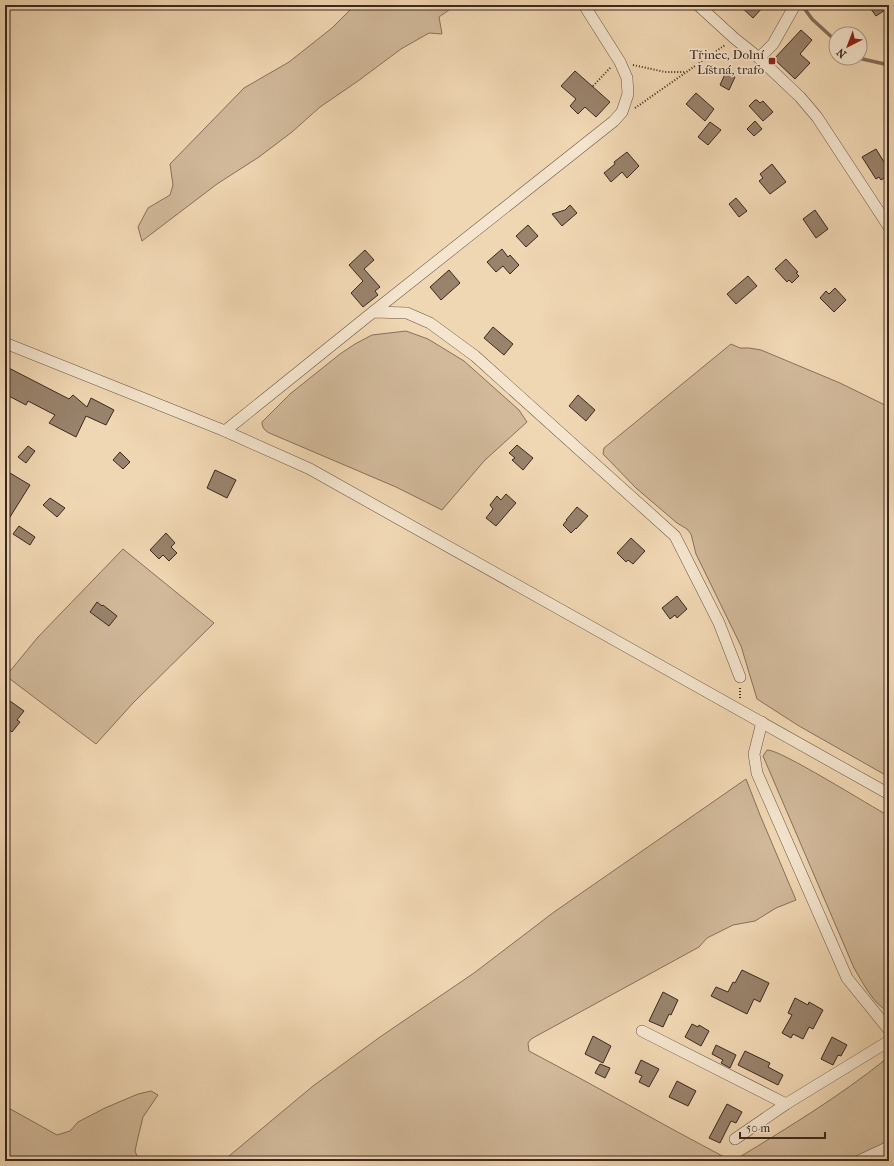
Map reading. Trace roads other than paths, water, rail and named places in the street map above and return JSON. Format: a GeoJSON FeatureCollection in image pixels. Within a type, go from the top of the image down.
{"type":"FeatureCollection","features":[{"type":"Feature","properties":{"kind":"street"},"geometry":{"type":"LineString","coordinates":[[225,431],[614,121],[622,112],[628,94],[627,78],[620,62],[584,5]]}},
{"type":"Feature","properties":{"kind":"street"},"geometry":{"type":"LineString","coordinates":[[698,5],[734,38],[759,58],[800,97],[816,117],[889,227]]}},
{"type":"Feature","properties":{"kind":"street"},"geometry":{"type":"LineString","coordinates":[[759,58],[773,44],[795,5]]}},
{"type":"Feature","properties":{"kind":"street"},"geometry":{"type":"LineString","coordinates":[[373,312],[407,313],[430,324],[462,347],[675,536],[719,623],[740,677]]}},
{"type":"Feature","properties":{"kind":"street"},"geometry":{"type":"LineString","coordinates":[[6,345],[225,431],[310,469],[889,794]]}},
{"type":"Feature","properties":{"kind":"street"},"geometry":{"type":"LineString","coordinates":[[762,722],[754,754],[757,773],[847,978],[889,1030]]}},
{"type":"Feature","properties":{"kind":"street"},"geometry":{"type":"LineString","coordinates":[[642,1031],[786,1104]]}},
{"type":"Feature","properties":{"kind":"street"},"geometry":{"type":"LineString","coordinates":[[735,1139],[786,1104],[889,1041]]}},
{"type":"Feature","properties":{"kind":"street"},"geometry":{"type":"LineString","coordinates":[[859,1161],[889,1147]]}},
{"type":"Feature","properties":{"kind":"waterway"},"geometry":{"type":"LineString","coordinates":[[804,8],[812,19],[828,34]]}},
{"type":"Feature","properties":{"kind":"waterway"},"geometry":{"type":"LineString","coordinates":[[868,60],[889,65]]}},
{"type":"Feature","properties":{"kind":"place","name":"Třinec, Dolní Líštná, trafo"},"geometry":{"type":"Point","coordinates":[772,61]}}]}
